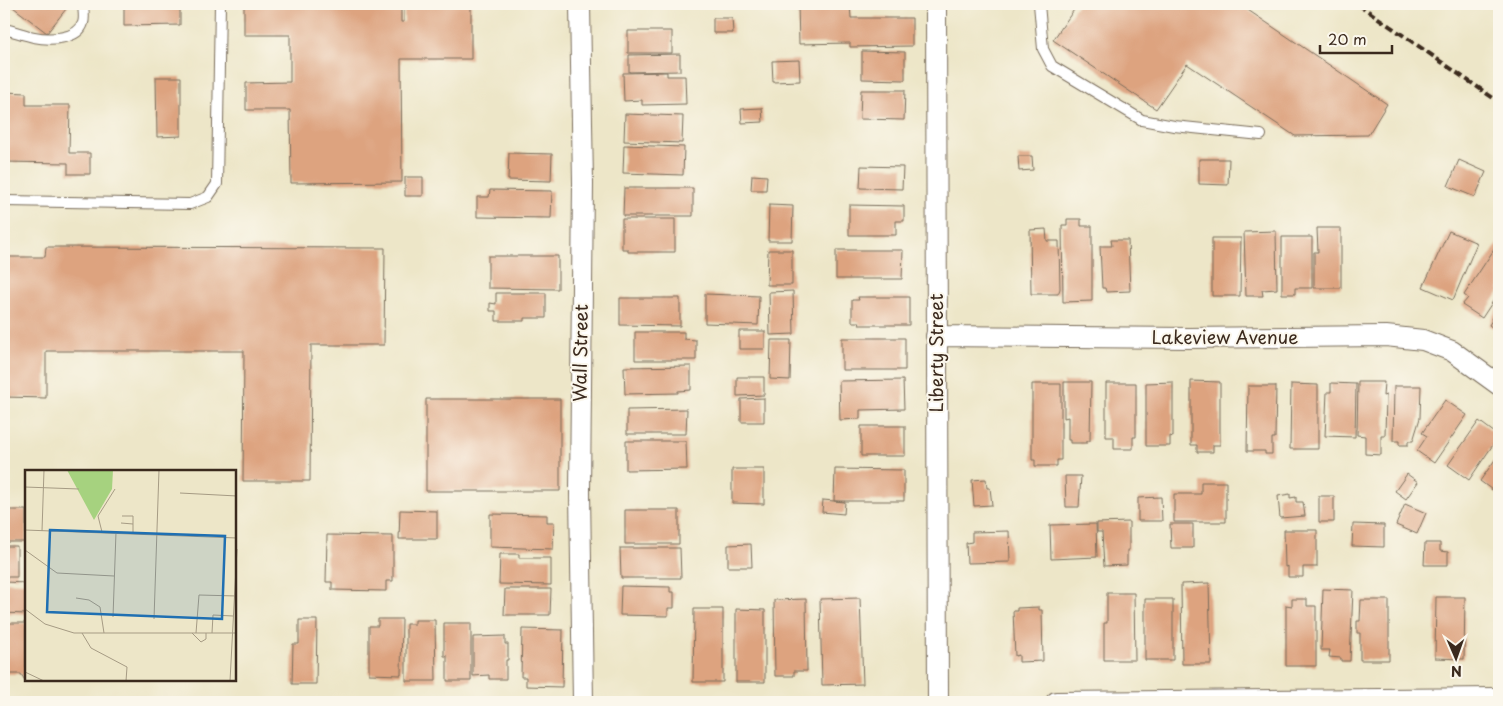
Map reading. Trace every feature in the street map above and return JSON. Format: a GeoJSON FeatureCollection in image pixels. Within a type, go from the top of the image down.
{"type":"FeatureCollection","features":[{"type":"Feature","properties":{"kind":"street","name":"Wall Street"},"geometry":{"type":"LineString","coordinates":[[580,4],[583,183],[580,492],[583,702]]}},
{"type":"Feature","properties":{"kind":"street","name":"Liberty Street"},"geometry":{"type":"LineString","coordinates":[[936,4],[938,702]]}},
{"type":"Feature","properties":{"kind":"street","name":"Lakeview Avenue"},"geometry":{"type":"LineString","coordinates":[[936,336],[1189,338],[1386,336],[1423,340],[1452,351],[1499,385]]}},
{"type":"Feature","properties":{"kind":"street"},"geometry":{"type":"LineString","coordinates":[[1056,702],[1499,698]]}},
{"type":"Feature","properties":{"kind":"lane"},"geometry":{"type":"LineString","coordinates":[[4,29],[35,38],[53,39],[69,36],[83,24],[83,4]]}},
{"type":"Feature","properties":{"kind":"lane"},"geometry":{"type":"LineString","coordinates":[[4,202],[190,204],[208,197],[217,184],[220,4]]}},
{"type":"Feature","properties":{"kind":"lane"},"geometry":{"type":"LineString","coordinates":[[1039,4],[1043,50],[1052,66],[1142,120],[1174,126],[1261,135]]}},
{"type":"Feature","properties":{"kind":"building"},"geometry":{"type":"Polygon","coordinates":[[[9,4],[70,4],[47,33],[9,4]]]}},
{"type":"Feature","properties":{"kind":"building"},"geometry":{"type":"Polygon","coordinates":[[[124,4],[180,4],[180,25],[124,26],[124,4]]]}},
{"type":"Feature","properties":{"kind":"building"},"geometry":{"type":"Polygon","coordinates":[[[244,4],[401,4],[401,22],[404,22],[404,4],[471,4],[471,59],[401,59],[402,182],[291,183],[290,110],[246,110],[246,83],[290,82],[290,35],[244,35],[244,4]]]}},
{"type":"Feature","properties":{"kind":"building"},"geometry":{"type":"Polygon","coordinates":[[[798,4],[850,4],[851,18],[912,18],[912,46],[850,47],[850,43],[799,44],[798,4]]]}},
{"type":"Feature","properties":{"kind":"building"},"geometry":{"type":"Polygon","coordinates":[[[1078,4],[1239,4],[1387,104],[1368,135],[1295,136],[1187,64],[1156,109],[1053,40],[1078,4]]]}},
{"type":"Feature","properties":{"kind":"building"},"geometry":{"type":"Polygon","coordinates":[[[713,18],[732,18],[733,33],[713,33],[713,18]]]}},
{"type":"Feature","properties":{"kind":"building"},"geometry":{"type":"Polygon","coordinates":[[[628,31],[672,31],[672,53],[628,53],[628,31]]]}},
{"type":"Feature","properties":{"kind":"building"},"geometry":{"type":"Polygon","coordinates":[[[862,51],[905,52],[905,80],[862,79],[862,51]]]}},
{"type":"Feature","properties":{"kind":"building"},"geometry":{"type":"Polygon","coordinates":[[[680,54],[680,71],[629,72],[629,55],[680,54]]]}},
{"type":"Feature","properties":{"kind":"building"},"geometry":{"type":"Polygon","coordinates":[[[799,60],[800,81],[773,82],[772,61],[799,60]]]}},
{"type":"Feature","properties":{"kind":"building"},"geometry":{"type":"Polygon","coordinates":[[[667,72],[667,76],[685,76],[686,104],[642,105],[642,100],[624,101],[623,73],[667,72]]]}},
{"type":"Feature","properties":{"kind":"building"},"geometry":{"type":"Polygon","coordinates":[[[156,77],[181,77],[181,136],[157,137],[156,77]]]}},
{"type":"Feature","properties":{"kind":"building"},"geometry":{"type":"Polygon","coordinates":[[[861,90],[905,90],[904,120],[860,119],[861,90]]]}},
{"type":"Feature","properties":{"kind":"building"},"geometry":{"type":"Polygon","coordinates":[[[4,92],[26,93],[26,105],[70,105],[69,153],[90,153],[90,174],[68,174],[68,163],[4,162],[4,92]]]}},
{"type":"Feature","properties":{"kind":"building"},"geometry":{"type":"Polygon","coordinates":[[[762,108],[763,122],[742,123],[741,109],[762,108]]]}},
{"type":"Feature","properties":{"kind":"building"},"geometry":{"type":"Polygon","coordinates":[[[625,114],[683,116],[682,143],[624,141],[625,114]]]}},
{"type":"Feature","properties":{"kind":"building"},"geometry":{"type":"Polygon","coordinates":[[[624,145],[684,147],[683,175],[623,173],[624,145]]]}},
{"type":"Feature","properties":{"kind":"building"},"geometry":{"type":"Polygon","coordinates":[[[509,153],[552,154],[551,181],[508,180],[509,153]]]}},
{"type":"Feature","properties":{"kind":"building"},"geometry":{"type":"Polygon","coordinates":[[[1018,156],[1032,156],[1033,170],[1019,171],[1018,156]]]}},
{"type":"Feature","properties":{"kind":"building"},"geometry":{"type":"Polygon","coordinates":[[[1199,159],[1229,159],[1228,185],[1199,184],[1199,159]]]}},
{"type":"Feature","properties":{"kind":"building"},"geometry":{"type":"Polygon","coordinates":[[[1459,160],[1486,172],[1475,197],[1448,186],[1459,160]]]}},
{"type":"Feature","properties":{"kind":"building"},"geometry":{"type":"Polygon","coordinates":[[[861,166],[903,167],[902,189],[860,188],[861,166]]]}},
{"type":"Feature","properties":{"kind":"building"},"geometry":{"type":"Polygon","coordinates":[[[752,175],[767,176],[766,190],[751,190],[752,175]]]}},
{"type":"Feature","properties":{"kind":"building"},"geometry":{"type":"Polygon","coordinates":[[[405,177],[423,177],[423,196],[405,196],[405,177]]]}},
{"type":"Feature","properties":{"kind":"building"},"geometry":{"type":"Polygon","coordinates":[[[624,188],[693,188],[693,216],[623,216],[624,188]]]}},
{"type":"Feature","properties":{"kind":"building"},"geometry":{"type":"Polygon","coordinates":[[[490,190],[552,191],[551,218],[477,217],[477,197],[489,197],[490,190]]]}},
{"type":"Feature","properties":{"kind":"building"},"geometry":{"type":"Polygon","coordinates":[[[769,205],[793,206],[792,241],[768,241],[769,205]]]}},
{"type":"Feature","properties":{"kind":"building"},"geometry":{"type":"Polygon","coordinates":[[[849,205],[904,206],[904,221],[896,221],[896,235],[849,235],[849,205]]]}},
{"type":"Feature","properties":{"kind":"building"},"geometry":{"type":"Polygon","coordinates":[[[622,219],[675,219],[675,252],[628,252],[628,249],[622,249],[622,219]]]}},
{"type":"Feature","properties":{"kind":"building"},"geometry":{"type":"Polygon","coordinates":[[[1067,219],[1081,219],[1081,226],[1092,226],[1092,301],[1063,302],[1062,225],[1067,225],[1067,219]]]}},
{"type":"Feature","properties":{"kind":"building"},"geometry":{"type":"Polygon","coordinates":[[[1317,228],[1341,228],[1341,288],[1314,288],[1314,252],[1318,252],[1317,228]]]}},
{"type":"Feature","properties":{"kind":"building"},"geometry":{"type":"Polygon","coordinates":[[[1046,229],[1047,241],[1059,241],[1060,289],[1058,294],[1031,294],[1030,230],[1046,229]]]}},
{"type":"Feature","properties":{"kind":"building"},"geometry":{"type":"Polygon","coordinates":[[[1276,231],[1277,289],[1262,290],[1263,296],[1246,296],[1244,232],[1276,231]]]}},
{"type":"Feature","properties":{"kind":"building"},"geometry":{"type":"Polygon","coordinates":[[[1449,231],[1477,243],[1453,300],[1423,287],[1449,231]]]}},
{"type":"Feature","properties":{"kind":"building"},"geometry":{"type":"Polygon","coordinates":[[[1282,237],[1312,237],[1312,288],[1295,288],[1295,294],[1282,294],[1282,237]]]}},
{"type":"Feature","properties":{"kind":"building"},"geometry":{"type":"Polygon","coordinates":[[[1212,238],[1241,238],[1240,296],[1212,296],[1212,238]]]}},
{"type":"Feature","properties":{"kind":"building"},"geometry":{"type":"Polygon","coordinates":[[[1111,240],[1128,240],[1130,291],[1106,292],[1105,288],[1102,288],[1100,246],[1112,246],[1111,240]]]}},
{"type":"Feature","properties":{"kind":"building"},"geometry":{"type":"Polygon","coordinates":[[[1499,242],[1499,292],[1482,318],[1462,305],[1468,298],[1464,295],[1499,242]]]}},
{"type":"Feature","properties":{"kind":"building"},"geometry":{"type":"Polygon","coordinates":[[[46,247],[385,248],[384,345],[311,345],[310,481],[243,481],[244,351],[46,351],[46,398],[4,397],[4,257],[45,257],[46,247]]]}},
{"type":"Feature","properties":{"kind":"building"},"geometry":{"type":"Polygon","coordinates":[[[768,250],[792,250],[792,285],[767,285],[768,250]]]}},
{"type":"Feature","properties":{"kind":"building"},"geometry":{"type":"Polygon","coordinates":[[[836,250],[903,250],[902,279],[836,279],[836,250]]]}},
{"type":"Feature","properties":{"kind":"building"},"geometry":{"type":"Polygon","coordinates":[[[488,256],[558,256],[558,289],[488,288],[488,256]]]}},
{"type":"Feature","properties":{"kind":"building"},"geometry":{"type":"Polygon","coordinates":[[[793,291],[794,334],[770,335],[769,292],[793,291]]]}},
{"type":"Feature","properties":{"kind":"building"},"geometry":{"type":"Polygon","coordinates":[[[496,293],[546,293],[546,318],[524,318],[524,321],[496,321],[496,311],[490,311],[490,303],[496,304],[496,293]]]}},
{"type":"Feature","properties":{"kind":"building"},"geometry":{"type":"Polygon","coordinates":[[[705,294],[759,296],[758,325],[705,323],[705,294]]]}},
{"type":"Feature","properties":{"kind":"building"},"geometry":{"type":"Polygon","coordinates":[[[858,297],[909,297],[909,325],[859,325],[860,322],[852,322],[852,300],[859,300],[858,297]]]}},
{"type":"Feature","properties":{"kind":"building"},"geometry":{"type":"Polygon","coordinates":[[[620,298],[680,298],[680,326],[620,325],[620,298]]]}},
{"type":"Feature","properties":{"kind":"building"},"geometry":{"type":"Polygon","coordinates":[[[1499,306],[1499,332],[1489,325],[1499,306]]]}},
{"type":"Feature","properties":{"kind":"building"},"geometry":{"type":"Polygon","coordinates":[[[739,331],[765,331],[765,349],[739,349],[739,331]]]}},
{"type":"Feature","properties":{"kind":"building"},"geometry":{"type":"Polygon","coordinates":[[[635,332],[684,332],[684,339],[696,340],[696,360],[635,360],[635,332]]]}},
{"type":"Feature","properties":{"kind":"building"},"geometry":{"type":"Polygon","coordinates":[[[842,338],[905,338],[905,370],[842,370],[842,338]]]}},
{"type":"Feature","properties":{"kind":"building"},"geometry":{"type":"Polygon","coordinates":[[[771,340],[791,340],[790,380],[770,379],[771,340]]]}},
{"type":"Feature","properties":{"kind":"building"},"geometry":{"type":"Polygon","coordinates":[[[691,366],[691,390],[678,391],[678,393],[625,394],[624,367],[691,366]]]}},
{"type":"Feature","properties":{"kind":"building"},"geometry":{"type":"Polygon","coordinates":[[[737,377],[764,377],[764,395],[737,396],[737,377]]]}},
{"type":"Feature","properties":{"kind":"building"},"geometry":{"type":"Polygon","coordinates":[[[903,380],[904,409],[860,410],[860,419],[840,420],[839,381],[903,380]]]}},
{"type":"Feature","properties":{"kind":"building"},"geometry":{"type":"Polygon","coordinates":[[[1191,381],[1220,382],[1220,445],[1213,445],[1213,452],[1197,452],[1197,445],[1191,445],[1191,381]]]}},
{"type":"Feature","properties":{"kind":"building"},"geometry":{"type":"Polygon","coordinates":[[[1064,382],[1091,382],[1090,441],[1087,441],[1087,443],[1070,443],[1070,440],[1068,440],[1068,417],[1064,418],[1064,382]]]}},
{"type":"Feature","properties":{"kind":"building"},"geometry":{"type":"Polygon","coordinates":[[[1173,382],[1173,437],[1170,436],[1170,446],[1146,446],[1146,383],[1173,382]]]}},
{"type":"Feature","properties":{"kind":"building"},"geometry":{"type":"Polygon","coordinates":[[[1358,382],[1384,382],[1383,396],[1386,395],[1385,436],[1381,436],[1381,455],[1365,454],[1365,436],[1357,435],[1358,382]]]}},
{"type":"Feature","properties":{"kind":"building"},"geometry":{"type":"Polygon","coordinates":[[[1106,383],[1136,383],[1136,437],[1133,437],[1133,449],[1114,449],[1114,437],[1106,437],[1106,383]]]}},
{"type":"Feature","properties":{"kind":"building"},"geometry":{"type":"Polygon","coordinates":[[[1331,383],[1356,384],[1355,437],[1325,436],[1327,392],[1331,392],[1331,383]]]}},
{"type":"Feature","properties":{"kind":"building"},"geometry":{"type":"Polygon","coordinates":[[[1032,384],[1061,384],[1061,460],[1057,460],[1057,466],[1035,466],[1035,460],[1032,460],[1032,384]]]}},
{"type":"Feature","properties":{"kind":"building"},"geometry":{"type":"Polygon","coordinates":[[[1291,384],[1318,385],[1318,449],[1290,449],[1291,384]]]}},
{"type":"Feature","properties":{"kind":"building"},"geometry":{"type":"Polygon","coordinates":[[[1248,386],[1276,386],[1275,438],[1272,438],[1272,454],[1265,454],[1265,451],[1247,451],[1248,386]]]}},
{"type":"Feature","properties":{"kind":"building"},"geometry":{"type":"Polygon","coordinates":[[[1394,386],[1421,386],[1420,418],[1413,441],[1408,441],[1408,445],[1399,445],[1399,441],[1393,441],[1394,386]]]}},
{"type":"Feature","properties":{"kind":"building"},"geometry":{"type":"Polygon","coordinates":[[[764,398],[764,422],[741,422],[741,399],[764,398]]]}},
{"type":"Feature","properties":{"kind":"building"},"geometry":{"type":"Polygon","coordinates":[[[426,399],[560,399],[560,491],[426,491],[426,399]]]}},
{"type":"Feature","properties":{"kind":"building"},"geometry":{"type":"Polygon","coordinates":[[[1445,400],[1467,415],[1434,463],[1417,451],[1427,436],[1422,433],[1445,400]]]}},
{"type":"Feature","properties":{"kind":"building"},"geometry":{"type":"Polygon","coordinates":[[[687,409],[686,434],[627,434],[627,410],[687,409]]]}},
{"type":"Feature","properties":{"kind":"building"},"geometry":{"type":"Polygon","coordinates":[[[1479,421],[1499,436],[1469,480],[1448,465],[1479,421]]]}},
{"type":"Feature","properties":{"kind":"building"},"geometry":{"type":"Polygon","coordinates":[[[861,426],[905,426],[905,456],[861,456],[861,426]]]}},
{"type":"Feature","properties":{"kind":"building"},"geometry":{"type":"Polygon","coordinates":[[[626,441],[686,441],[687,469],[626,470],[626,441]]]}},
{"type":"Feature","properties":{"kind":"building"},"geometry":{"type":"Polygon","coordinates":[[[1499,454],[1499,495],[1480,481],[1499,454]]]}},
{"type":"Feature","properties":{"kind":"building"},"geometry":{"type":"Polygon","coordinates":[[[732,469],[764,469],[764,504],[732,503],[732,469]]]}},
{"type":"Feature","properties":{"kind":"building"},"geometry":{"type":"Polygon","coordinates":[[[835,469],[904,470],[904,501],[834,501],[835,469]]]}},
{"type":"Feature","properties":{"kind":"building"},"geometry":{"type":"Polygon","coordinates":[[[1407,474],[1418,482],[1406,499],[1395,491],[1407,474]]]}},
{"type":"Feature","properties":{"kind":"building"},"geometry":{"type":"Polygon","coordinates":[[[1065,476],[1081,476],[1079,507],[1066,507],[1065,476]]]}},
{"type":"Feature","properties":{"kind":"building"},"geometry":{"type":"Polygon","coordinates":[[[986,479],[987,488],[990,488],[992,505],[974,506],[972,480],[986,479]]]}},
{"type":"Feature","properties":{"kind":"building"},"geometry":{"type":"Polygon","coordinates":[[[1201,482],[1226,482],[1226,522],[1174,522],[1174,494],[1201,494],[1201,482]]]}},
{"type":"Feature","properties":{"kind":"building"},"geometry":{"type":"Polygon","coordinates":[[[1290,494],[1290,498],[1296,497],[1296,502],[1303,502],[1305,516],[1280,518],[1278,496],[1290,494]]]}},
{"type":"Feature","properties":{"kind":"building"},"geometry":{"type":"Polygon","coordinates":[[[1319,496],[1334,496],[1334,522],[1319,522],[1319,496]]]}},
{"type":"Feature","properties":{"kind":"building"},"geometry":{"type":"Polygon","coordinates":[[[1161,497],[1162,521],[1138,521],[1138,498],[1161,497]]]}},
{"type":"Feature","properties":{"kind":"building"},"geometry":{"type":"Polygon","coordinates":[[[823,500],[845,502],[844,514],[822,512],[823,500]]]}},
{"type":"Feature","properties":{"kind":"building"},"geometry":{"type":"Polygon","coordinates":[[[1405,504],[1426,513],[1417,534],[1396,525],[1405,504]]]}},
{"type":"Feature","properties":{"kind":"building"},"geometry":{"type":"Polygon","coordinates":[[[4,510],[25,510],[25,542],[4,542],[4,510]]]}},
{"type":"Feature","properties":{"kind":"building"},"geometry":{"type":"Polygon","coordinates":[[[400,510],[437,511],[437,539],[399,539],[400,510]]]}},
{"type":"Feature","properties":{"kind":"building"},"geometry":{"type":"Polygon","coordinates":[[[625,510],[679,510],[679,544],[625,544],[625,510]]]}},
{"type":"Feature","properties":{"kind":"building"},"geometry":{"type":"Polygon","coordinates":[[[490,514],[547,515],[547,522],[554,522],[553,549],[490,547],[490,514]]]}},
{"type":"Feature","properties":{"kind":"building"},"geometry":{"type":"Polygon","coordinates":[[[1129,522],[1127,565],[1104,566],[1102,532],[1097,532],[1097,523],[1129,522]]]}},
{"type":"Feature","properties":{"kind":"building"},"geometry":{"type":"Polygon","coordinates":[[[1096,524],[1097,557],[1051,559],[1050,525],[1096,524]]]}},
{"type":"Feature","properties":{"kind":"building"},"geometry":{"type":"Polygon","coordinates":[[[1170,524],[1193,524],[1193,548],[1171,548],[1170,524]]]}},
{"type":"Feature","properties":{"kind":"building"},"geometry":{"type":"Polygon","coordinates":[[[1353,524],[1384,525],[1384,547],[1352,546],[1353,524]]]}},
{"type":"Feature","properties":{"kind":"building"},"geometry":{"type":"Polygon","coordinates":[[[1284,530],[1317,530],[1317,567],[1303,567],[1303,577],[1288,577],[1288,566],[1285,567],[1284,530]]]}},
{"type":"Feature","properties":{"kind":"building"},"geometry":{"type":"Polygon","coordinates":[[[1009,531],[1010,562],[967,563],[966,543],[972,542],[972,532],[1009,531]]]}},
{"type":"Feature","properties":{"kind":"building"},"geometry":{"type":"Polygon","coordinates":[[[327,535],[393,536],[393,581],[386,581],[386,591],[332,590],[332,582],[326,582],[327,535]]]}},
{"type":"Feature","properties":{"kind":"building"},"geometry":{"type":"Polygon","coordinates":[[[1425,543],[1440,543],[1440,551],[1448,552],[1448,565],[1424,565],[1425,543]]]}},
{"type":"Feature","properties":{"kind":"building"},"geometry":{"type":"Polygon","coordinates":[[[751,544],[752,567],[728,567],[728,545],[751,544]]]}},
{"type":"Feature","properties":{"kind":"building"},"geometry":{"type":"Polygon","coordinates":[[[4,546],[17,546],[17,577],[4,577],[4,546]]]}},
{"type":"Feature","properties":{"kind":"building"},"geometry":{"type":"Polygon","coordinates":[[[620,548],[680,548],[681,578],[621,578],[620,548]]]}},
{"type":"Feature","properties":{"kind":"building"},"geometry":{"type":"Polygon","coordinates":[[[500,554],[519,554],[519,558],[551,558],[551,585],[499,584],[500,554]]]}},
{"type":"Feature","properties":{"kind":"building"},"geometry":{"type":"Polygon","coordinates":[[[4,582],[25,583],[25,614],[4,613],[4,582]]]}},
{"type":"Feature","properties":{"kind":"building"},"geometry":{"type":"Polygon","coordinates":[[[1209,583],[1211,664],[1182,664],[1181,584],[1209,583]]]}},
{"type":"Feature","properties":{"kind":"building"},"geometry":{"type":"Polygon","coordinates":[[[621,586],[670,587],[670,592],[674,592],[674,608],[668,608],[668,616],[620,615],[621,586]]]}},
{"type":"Feature","properties":{"kind":"building"},"geometry":{"type":"Polygon","coordinates":[[[505,589],[551,589],[550,615],[504,615],[505,589]]]}},
{"type":"Feature","properties":{"kind":"building"},"geometry":{"type":"Polygon","coordinates":[[[1323,589],[1353,590],[1350,661],[1341,661],[1341,658],[1329,657],[1330,650],[1321,650],[1323,589]]]}},
{"type":"Feature","properties":{"kind":"building"},"geometry":{"type":"Polygon","coordinates":[[[1107,593],[1134,593],[1135,660],[1104,660],[1104,623],[1107,623],[1107,593]]]}},
{"type":"Feature","properties":{"kind":"building"},"geometry":{"type":"Polygon","coordinates":[[[1436,597],[1465,597],[1464,659],[1435,658],[1436,597]]]}},
{"type":"Feature","properties":{"kind":"building"},"geometry":{"type":"Polygon","coordinates":[[[860,598],[863,684],[822,685],[820,599],[860,598]]]}},
{"type":"Feature","properties":{"kind":"building"},"geometry":{"type":"Polygon","coordinates":[[[806,599],[807,671],[794,671],[794,676],[775,676],[774,600],[806,599]]]}},
{"type":"Feature","properties":{"kind":"building"},"geometry":{"type":"Polygon","coordinates":[[[1145,599],[1173,599],[1173,660],[1145,660],[1145,599]]]}},
{"type":"Feature","properties":{"kind":"building"},"geometry":{"type":"Polygon","coordinates":[[[1292,599],[1307,599],[1307,606],[1316,606],[1316,666],[1286,666],[1286,605],[1292,606],[1292,599]]]}},
{"type":"Feature","properties":{"kind":"building"},"geometry":{"type":"Polygon","coordinates":[[[1361,600],[1389,600],[1389,660],[1360,660],[1360,633],[1357,633],[1357,621],[1360,621],[1361,600]]]}},
{"type":"Feature","properties":{"kind":"building"},"geometry":{"type":"Polygon","coordinates":[[[1039,607],[1039,610],[1042,610],[1043,661],[1019,662],[1019,655],[1015,656],[1013,611],[1017,611],[1017,608],[1039,607]]]}},
{"type":"Feature","properties":{"kind":"building"},"geometry":{"type":"Polygon","coordinates":[[[694,609],[723,609],[723,682],[693,682],[694,609]]]}},
{"type":"Feature","properties":{"kind":"building"},"geometry":{"type":"Polygon","coordinates":[[[736,609],[765,610],[765,682],[736,682],[736,609]]]}},
{"type":"Feature","properties":{"kind":"building"},"geometry":{"type":"Polygon","coordinates":[[[378,619],[402,619],[401,675],[369,674],[369,626],[378,626],[378,619]]]}},
{"type":"Feature","properties":{"kind":"building"},"geometry":{"type":"Polygon","coordinates":[[[299,620],[317,620],[316,684],[292,684],[293,644],[299,644],[299,620]]]}},
{"type":"Feature","properties":{"kind":"building"},"geometry":{"type":"Polygon","coordinates":[[[415,620],[435,620],[436,681],[406,681],[406,624],[415,624],[415,620]]]}},
{"type":"Feature","properties":{"kind":"building"},"geometry":{"type":"Polygon","coordinates":[[[4,623],[25,623],[25,680],[21,674],[4,674],[4,623]]]}},
{"type":"Feature","properties":{"kind":"building"},"geometry":{"type":"Polygon","coordinates":[[[444,623],[471,623],[471,681],[447,681],[447,656],[444,656],[444,623]]]}},
{"type":"Feature","properties":{"kind":"building"},"geometry":{"type":"Polygon","coordinates":[[[522,629],[563,630],[562,687],[526,686],[526,677],[521,677],[522,629]]]}},
{"type":"Feature","properties":{"kind":"building"},"geometry":{"type":"Polygon","coordinates":[[[505,636],[505,644],[508,644],[506,679],[489,679],[489,675],[473,676],[473,637],[505,636]]]}},
{"type":"Feature","properties":{"kind":"railway"},"geometry":{"type":"LineString","coordinates":[[1358,4],[1499,102]]}}]}
